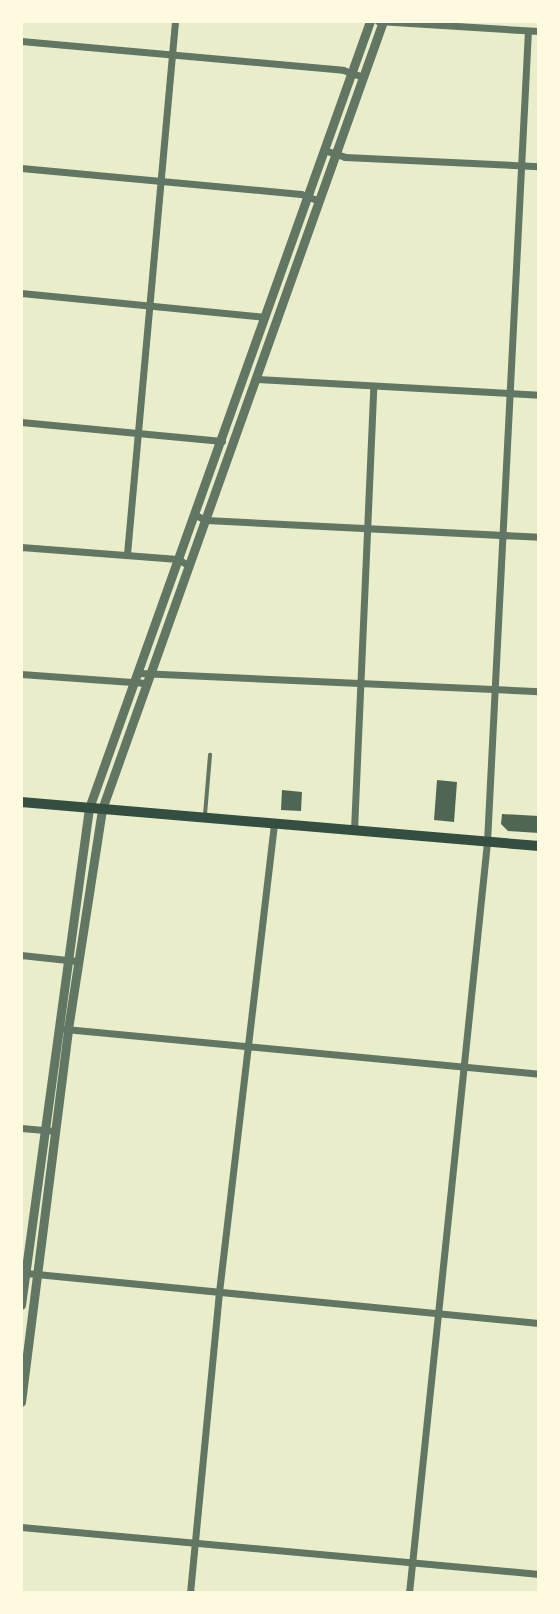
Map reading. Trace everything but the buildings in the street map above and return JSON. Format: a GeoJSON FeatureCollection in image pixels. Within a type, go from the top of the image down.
{"type":"FeatureCollection","features":[{"type":"Feature","properties":{"kind":"main road"},"geometry":{"type":"LineString","coordinates":[[21,802],[539,846]]}},
{"type":"Feature","properties":{"kind":"street"},"geometry":{"type":"LineString","coordinates":[[127,554],[175,21]]}},
{"type":"Feature","properties":{"kind":"street"},"geometry":{"type":"LineString","coordinates":[[21,1402],[54,1131],[66,960],[89,808],[370,21]]}},
{"type":"Feature","properties":{"kind":"street"},"geometry":{"type":"LineString","coordinates":[[34,1303],[21,1303],[43,1130],[77,961],[102,809],[257,379],[381,22],[539,31]]}},
{"type":"Feature","properties":{"kind":"street"},"geometry":{"type":"LineString","coordinates":[[409,1593],[487,842],[507,394],[528,31]]}},
{"type":"Feature","properties":{"kind":"street"},"geometry":{"type":"LineString","coordinates":[[21,41],[352,72],[363,76]]}},
{"type":"Feature","properties":{"kind":"street"},"geometry":{"type":"LineString","coordinates":[[324,150],[336,155],[539,166]]}},
{"type":"Feature","properties":{"kind":"street"},"geometry":{"type":"LineString","coordinates":[[21,168],[161,179],[308,196],[319,201]]}},
{"type":"Feature","properties":{"kind":"street"},"geometry":{"type":"LineString","coordinates":[[21,293],[265,317]]}},
{"type":"Feature","properties":{"kind":"street"},"geometry":{"type":"LineString","coordinates":[[257,379],[373,388],[539,395]]}},
{"type":"Feature","properties":{"kind":"street"},"geometry":{"type":"LineString","coordinates":[[354,830],[370,528],[373,388]]}},
{"type":"Feature","properties":{"kind":"street"},"geometry":{"type":"LineString","coordinates":[[21,422],[222,441]]}},
{"type":"Feature","properties":{"kind":"street"},"geometry":{"type":"LineString","coordinates":[[195,515],[206,520],[539,537]]}},
{"type":"Feature","properties":{"kind":"street"},"geometry":{"type":"LineString","coordinates":[[21,547],[178,559],[189,566]]}},
{"type":"Feature","properties":{"kind":"street"},"geometry":{"type":"LineString","coordinates":[[21,674],[360,682],[539,691]]}},
{"type":"Feature","properties":{"kind":"street"},"geometry":{"type":"LineString","coordinates":[[190,1593],[219,1292],[274,823]]}},
{"type":"Feature","properties":{"kind":"street"},"geometry":{"type":"LineString","coordinates":[[21,956],[77,961]]}},
{"type":"Feature","properties":{"kind":"street"},"geometry":{"type":"LineString","coordinates":[[63,1028],[539,1074]]}},
{"type":"Feature","properties":{"kind":"street"},"geometry":{"type":"LineString","coordinates":[[21,1128],[54,1131]]}},
{"type":"Feature","properties":{"kind":"street"},"geometry":{"type":"LineString","coordinates":[[26,1273],[539,1323]]}},
{"type":"Feature","properties":{"kind":"street"},"geometry":{"type":"LineString","coordinates":[[21,1527],[539,1574]]}},
{"type":"Feature","properties":{"kind":"lane"},"geometry":{"type":"LineString","coordinates":[[205,818],[210,755]]}}]}
